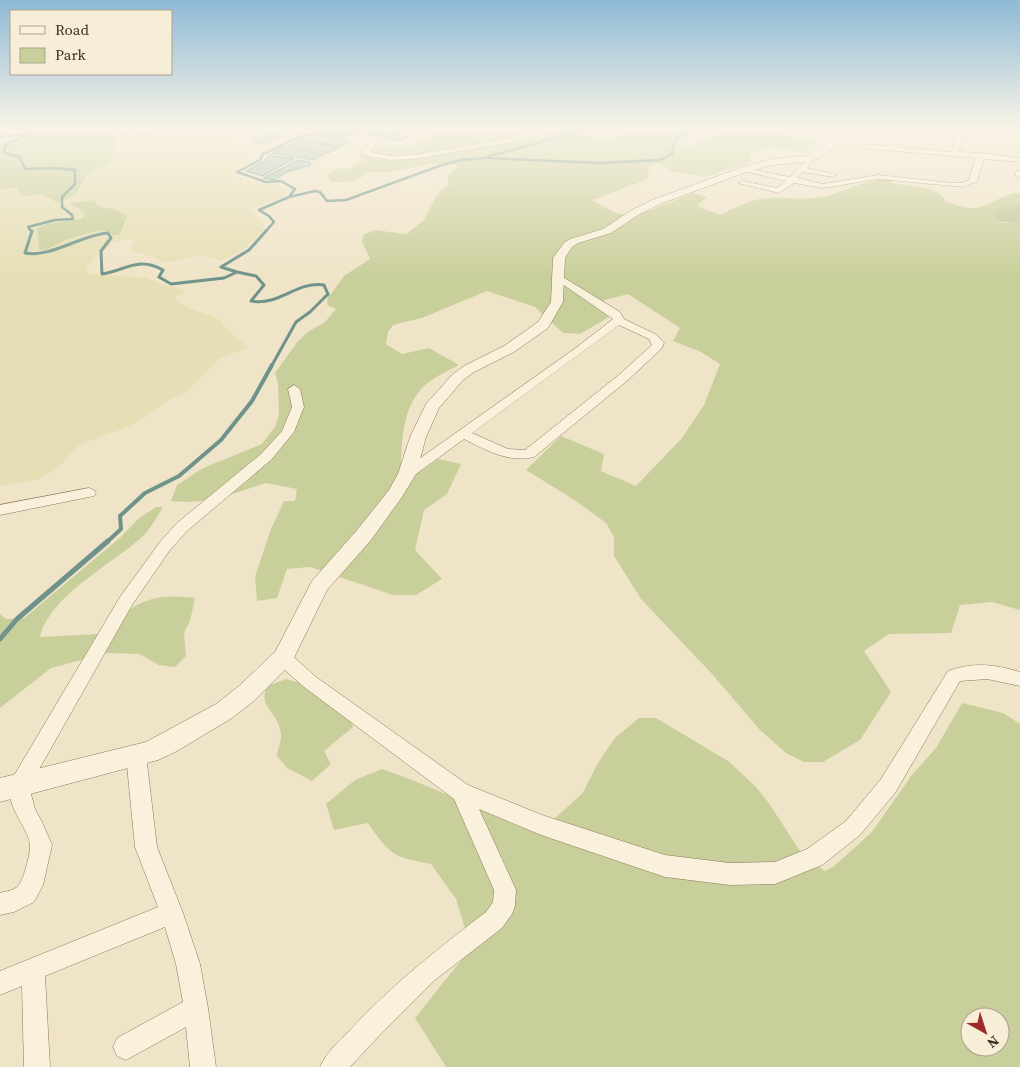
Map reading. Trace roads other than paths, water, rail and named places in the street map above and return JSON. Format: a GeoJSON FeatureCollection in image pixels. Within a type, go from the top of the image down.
{"type":"FeatureCollection","features":[{"type":"Feature","properties":{"kind":"street"},"geometry":{"type":"LineString","coordinates":[[10,788],[149,752],[169,743],[224,711],[247,693],[284,658],[319,586],[383,511],[407,474],[418,438],[432,407],[458,377],[469,369],[509,349],[544,325],[557,302],[558,258],[574,241],[607,231],[634,213],[656,202],[736,178]]}},
{"type":"Feature","properties":{"kind":"street"},"geometry":{"type":"LineString","coordinates":[[746,178],[779,191],[795,178]]}},
{"type":"Feature","properties":{"kind":"street"},"geometry":{"type":"LineString","coordinates":[[760,178],[823,186],[880,178]]}},
{"type":"Feature","properties":{"kind":"street"},"geometry":{"type":"LineString","coordinates":[[898,178],[959,186],[973,181],[974,178]]}},
{"type":"Feature","properties":{"kind":"street"},"geometry":{"type":"LineString","coordinates":[[558,277],[616,314],[619,317],[618,320]]}},
{"type":"Feature","properties":{"kind":"street"},"geometry":{"type":"LineString","coordinates":[[464,434],[512,456],[529,454],[624,378],[658,346],[658,343],[652,337],[618,320]]}},
{"type":"Feature","properties":{"kind":"street"},"geometry":{"type":"LineString","coordinates":[[407,474],[618,320]]}},
{"type":"Feature","properties":{"kind":"street"},"geometry":{"type":"LineString","coordinates":[[10,788],[126,601],[165,546],[182,527],[266,457],[288,432],[298,407],[294,389]]}},
{"type":"Feature","properties":{"kind":"street"},"geometry":{"type":"LineString","coordinates":[[0,510],[89,493]]}},
{"type":"Feature","properties":{"kind":"street"},"geometry":{"type":"LineString","coordinates":[[284,658],[310,682],[461,792],[541,825],[665,866],[730,874],[776,873],[814,857],[853,828],[888,786],[954,676],[966,671],[980,670],[996,672],[1020,679]]}},
{"type":"Feature","properties":{"kind":"street"},"geometry":{"type":"LineString","coordinates":[[136,755],[146,847],[172,913],[188,964],[196,1008],[203,1067]]}},
{"type":"Feature","properties":{"kind":"street"},"geometry":{"type":"LineString","coordinates":[[0,904],[14,901],[26,894],[32,885],[41,845],[35,829],[10,788]]}},
{"type":"Feature","properties":{"kind":"street"},"geometry":{"type":"LineString","coordinates":[[341,1063],[427,972],[494,920],[504,906],[505,890],[461,792]]}},
{"type":"Feature","properties":{"kind":"street"},"geometry":{"type":"LineString","coordinates":[[0,983],[172,913]]}},
{"type":"Feature","properties":{"kind":"street"},"geometry":{"type":"LineString","coordinates":[[33,970],[37,1067]]}},
{"type":"Feature","properties":{"kind":"street"},"geometry":{"type":"LineString","coordinates":[[126,1047],[196,1008]]}},
{"type":"Feature","properties":{"kind":"water"},"geometry":{"type":"Polygon","coordinates":[[[263,178],[278,178],[274,180],[263,178]]]}},
{"type":"Feature","properties":{"kind":"waterway"},"geometry":{"type":"LineString","coordinates":[[32,232],[28,227],[55,220],[73,219],[72,215],[62,207],[62,197],[75,184],[75,178]]}},
{"type":"Feature","properties":{"kind":"waterway"},"geometry":{"type":"LineString","coordinates":[[254,178],[266,182],[281,181],[295,189],[289,197]]}},
{"type":"Feature","properties":{"kind":"waterway"},"geometry":{"type":"LineString","coordinates":[[289,197],[315,191],[320,192],[327,201],[346,200],[407,178]]}},
{"type":"Feature","properties":{"kind":"waterway"},"geometry":{"type":"LineString","coordinates":[[265,232],[274,222],[269,216],[259,210],[289,197]]}},
{"type":"Feature","properties":{"kind":"waterway"},"geometry":{"type":"LineString","coordinates":[[237,272],[221,267],[249,250],[266,231]]}},
{"type":"Feature","properties":{"kind":"waterway"},"geometry":{"type":"LineString","coordinates":[[32,232],[25,253],[45,252],[108,233],[111,238],[101,251],[102,274],[132,265],[146,264],[163,270],[159,277],[171,284],[224,278],[237,272]]}},
{"type":"Feature","properties":{"kind":"waterway"},"geometry":{"type":"LineString","coordinates":[[237,272],[256,276],[264,285],[251,301],[271,300],[314,285],[324,285],[328,294],[310,312],[296,322],[271,367]]}},
{"type":"Feature","properties":{"kind":"waterway"},"geometry":{"type":"LineString","coordinates":[[107,542],[121,529],[120,516],[145,493],[179,476],[221,440],[252,401],[272,365]]}},
{"type":"Feature","properties":{"kind":"waterway"},"geometry":{"type":"LineString","coordinates":[[0,639],[17,619],[108,541]]}}]}
